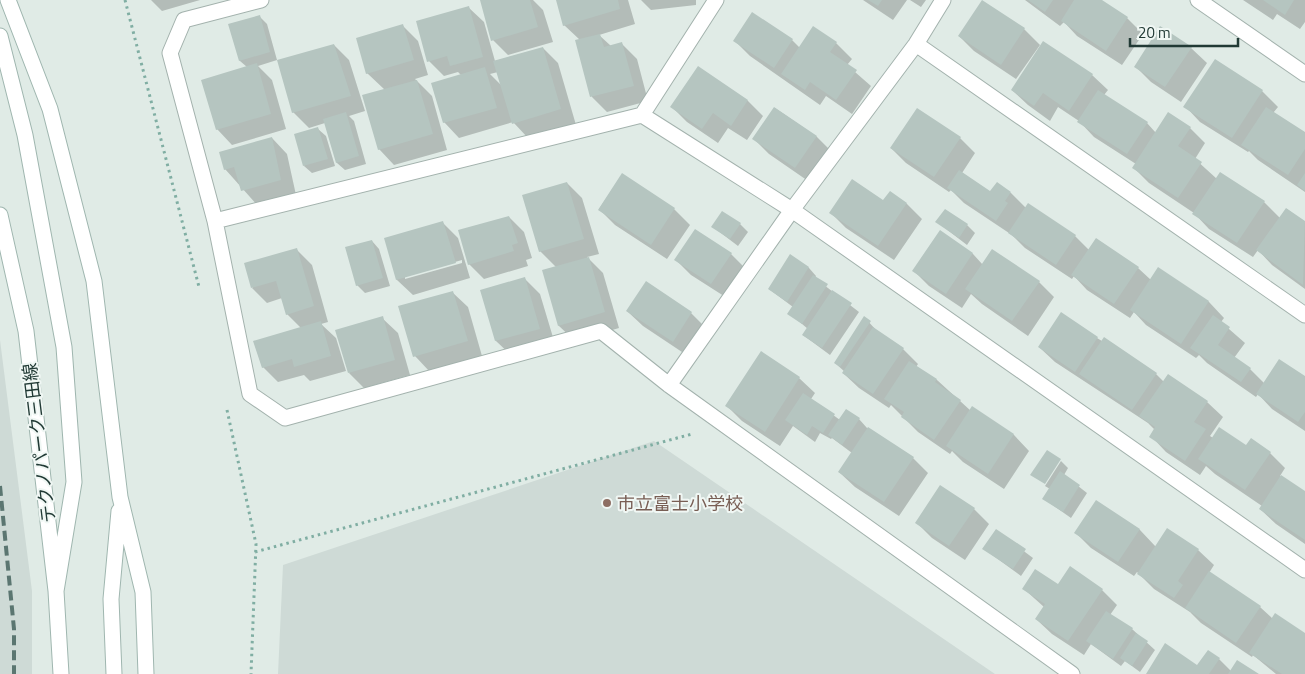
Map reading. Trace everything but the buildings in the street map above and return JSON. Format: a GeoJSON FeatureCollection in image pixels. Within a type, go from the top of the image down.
{"type":"FeatureCollection","features":[{"type":"Feature","properties":{"kind":"street"},"geometry":{"type":"LineString","coordinates":[[8,0],[50,109],[94,281],[120,497],[143,592],[146,674]]}},
{"type":"Feature","properties":{"kind":"street"},"geometry":{"type":"LineString","coordinates":[[261,0],[184,20],[170,53],[215,221],[250,394],[285,418],[601,331],[669,385],[1072,674]]}},
{"type":"Feature","properties":{"kind":"street"},"geometry":{"type":"LineString","coordinates":[[215,221],[642,115],[716,0]]}},
{"type":"Feature","properties":{"kind":"street"},"geometry":{"type":"LineString","coordinates":[[669,385],[792,210],[916,44],[943,0]]}},
{"type":"Feature","properties":{"kind":"street"},"geometry":{"type":"LineString","coordinates":[[1198,0],[1305,74]]}},
{"type":"Feature","properties":{"kind":"street"},"geometry":{"type":"LineString","coordinates":[[0,36],[25,135],[64,346],[74,482],[56,591]]}},
{"type":"Feature","properties":{"kind":"street"},"geometry":{"type":"LineString","coordinates":[[916,44],[1305,315]]}},
{"type":"Feature","properties":{"kind":"street"},"geometry":{"type":"LineString","coordinates":[[642,115],[792,210],[1305,570]]}},
{"type":"Feature","properties":{"kind":"street","name":"テクノパーク三田線"},"geometry":{"type":"LineString","coordinates":[[0,215],[26,331],[56,591],[61,674]]}},
{"type":"Feature","properties":{"kind":"street"},"geometry":{"type":"LineString","coordinates":[[114,674],[112,600],[120,497]]}},
{"type":"Feature","properties":{"kind":"path"},"geometry":{"type":"LineString","coordinates":[[125,0],[200,293]]}},
{"type":"Feature","properties":{"kind":"path"},"geometry":{"type":"LineString","coordinates":[[227,406],[256,544],[251,674]]}},
{"type":"Feature","properties":{"kind":"path"},"geometry":{"type":"LineString","coordinates":[[256,552],[725,425]]}},
{"type":"Feature","properties":{"kind":"shaded area"},"geometry":{"type":"Polygon","coordinates":[[[0,340],[32,591],[32,674],[0,674],[0,340]]]}},
{"type":"Feature","properties":{"kind":"shaded area","name":"市立富士小学校"},"geometry":{"type":"Polygon","coordinates":[[[654,441],[995,674],[278,674],[283,565],[654,441]]]}},
{"type":"Feature","properties":{"kind":"railway"},"geometry":{"type":"LineString","coordinates":[[0,486],[14,629],[14,674]]}},
{"type":"Feature","properties":{"kind":"place","name":"市立富士小学校"},"geometry":{"type":"Point","coordinates":[607,503]}}]}
